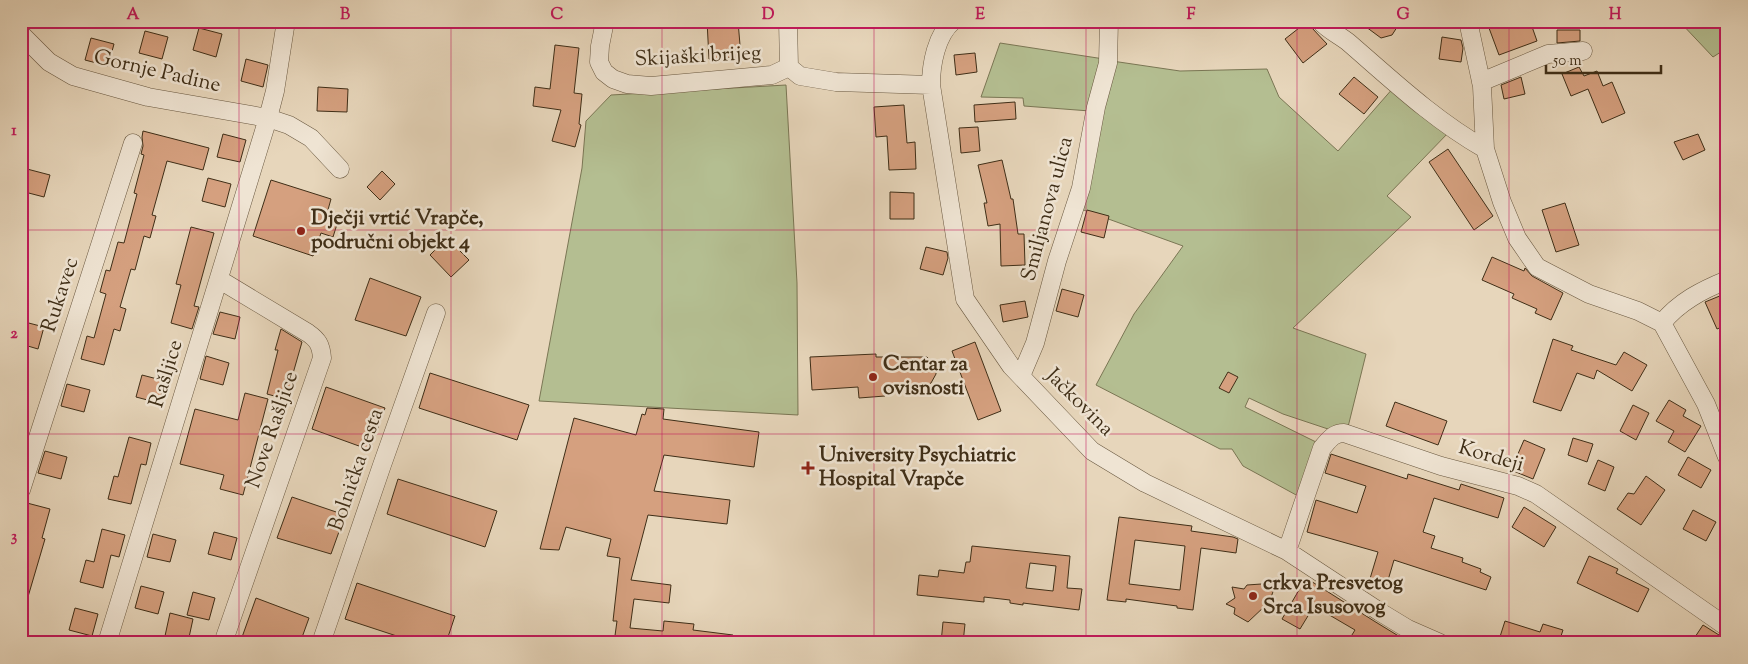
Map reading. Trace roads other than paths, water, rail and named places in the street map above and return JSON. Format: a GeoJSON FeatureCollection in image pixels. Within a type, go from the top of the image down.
{"type":"FeatureCollection","features":[{"type":"Feature","properties":{"kind":"street","name":"Rašljice"},"geometry":{"type":"LineString","coordinates":[[108,643],[268,118],[275,91],[286,21]]}},
{"type":"Feature","properties":{"kind":"street","name":"Skijaški brijeg"},"geometry":{"type":"LineString","coordinates":[[605,21],[599,62],[604,72],[613,79],[626,84],[651,86],[772,75],[789,68]]}},
{"type":"Feature","properties":{"kind":"street"},"geometry":{"type":"LineString","coordinates":[[788,21],[789,68],[800,76],[836,82],[931,85]]}},
{"type":"Feature","properties":{"kind":"street","name":"Jačkovina"},"geometry":{"type":"LineString","coordinates":[[953,21],[947,26],[937,48],[932,65],[931,85],[965,299],[1006,358],[1092,451],[1145,483],[1287,551],[1408,629],[1440,643]]}},
{"type":"Feature","properties":{"kind":"street","name":"Smiljanova ulica"},"geometry":{"type":"LineString","coordinates":[[1022,376],[1035,343],[1057,260],[1081,188],[1096,107],[1108,63],[1109,21]]}},
{"type":"Feature","properties":{"kind":"street"},"geometry":{"type":"LineString","coordinates":[[1320,21],[1435,116],[1461,136],[1485,149]]}},
{"type":"Feature","properties":{"kind":"street"},"geometry":{"type":"LineString","coordinates":[[1468,21],[1481,82],[1485,149],[1502,202],[1517,238],[1538,268],[1588,294],[1638,311],[1662,324],[1706,404],[1727,457]]}},
{"type":"Feature","properties":{"kind":"street","name":"Gornje Padine"},"geometry":{"type":"LineString","coordinates":[[21,34],[49,62],[73,76],[148,98],[268,118],[289,125],[312,138],[340,169]]}},
{"type":"Feature","properties":{"kind":"street"},"geometry":{"type":"LineString","coordinates":[[1481,82],[1548,54],[1583,51]]}},
{"type":"Feature","properties":{"kind":"street","name":"Rukavec"},"geometry":{"type":"LineString","coordinates":[[21,490],[133,143]]}},
{"type":"Feature","properties":{"kind":"street","name":"Nove Rašljice"},"geometry":{"type":"LineString","coordinates":[[220,280],[318,340],[322,358],[223,643]]}},
{"type":"Feature","properties":{"kind":"street"},"geometry":{"type":"LineString","coordinates":[[1662,324],[1670,313],[1688,299],[1727,280]]}},
{"type":"Feature","properties":{"kind":"street","name":"Bolnička cesta"},"geometry":{"type":"LineString","coordinates":[[322,643],[436,313]]}},
{"type":"Feature","properties":{"kind":"street","name":"Kordeji"},"geometry":{"type":"LineString","coordinates":[[1287,551],[1322,448],[1330,438],[1338,433],[1344,433],[1441,466],[1518,486],[1536,494],[1727,626]]}},
{"type":"Feature","properties":{"kind":"place","name":"Dječji vrtić Vrapče, područni objekt 4"},"geometry":{"type":"Point","coordinates":[301,231]}},
{"type":"Feature","properties":{"kind":"place","name":"Centar za ovisnosti"},"geometry":{"type":"Point","coordinates":[873,377]}},
{"type":"Feature","properties":{"kind":"place","name":"University Psychiatric Hospital Vrapče"},"geometry":{"type":"Point","coordinates":[808,468]}},
{"type":"Feature","properties":{"kind":"place","name":"crkva Presvetog Srca Isusovog"},"geometry":{"type":"Point","coordinates":[1253,596]}}]}
